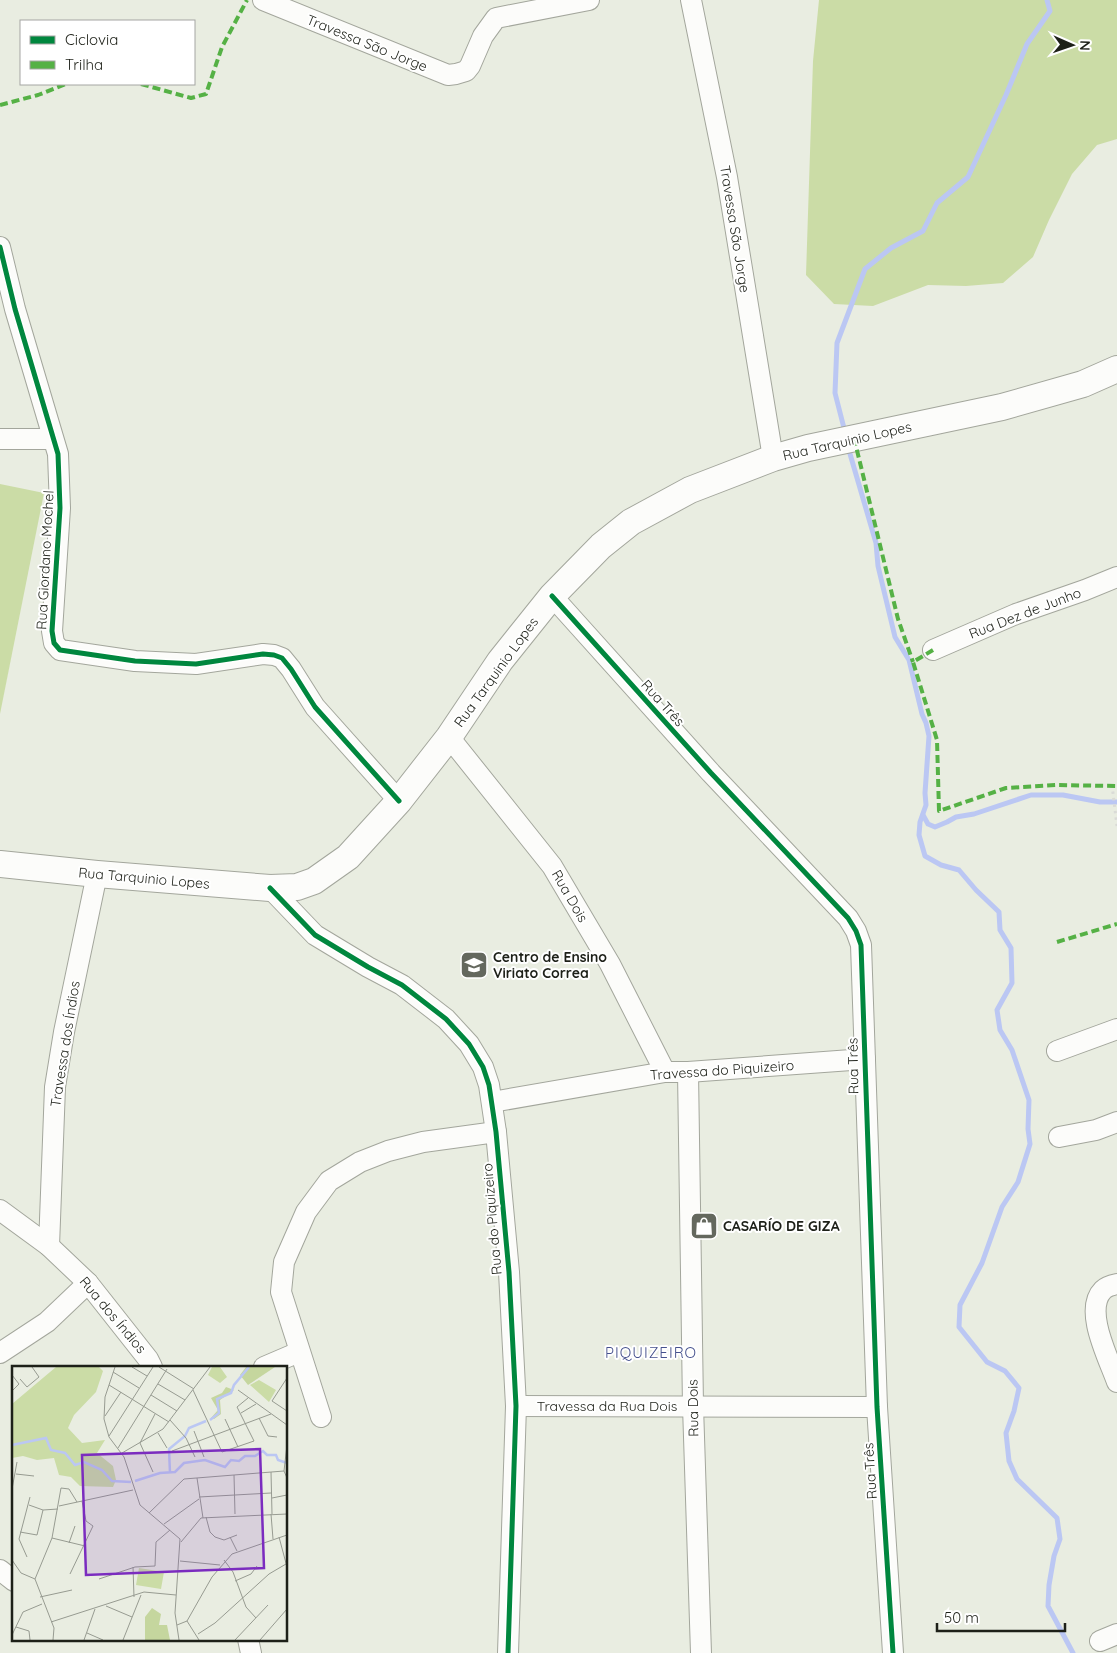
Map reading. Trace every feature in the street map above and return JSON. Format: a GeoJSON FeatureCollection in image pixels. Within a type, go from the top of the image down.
{"type":"FeatureCollection","features":[{"type":"Feature","properties":{"kind":"main road","name":"Rua Tarquinio Lopes"},"geometry":{"type":"LineString","coordinates":[[0,864],[270,888],[297,887],[314,881],[331,871],[348,857],[399,801],[449,737],[500,661],[552,596],[601,546],[631,522],[690,490],[773,458],[844,440],[1002,408],[1083,384],[1117,369]]}},
{"type":"Feature","properties":{"kind":"street","name":"Travessa São Jorge"},"geometry":{"type":"LineString","coordinates":[[264,0],[448,75],[466,71],[483,36],[496,18],[590,0]]}},
{"type":"Feature","properties":{"kind":"street","name":"Travessa São Jorge"},"geometry":{"type":"LineString","coordinates":[[691,0],[728,177],[773,458]]}},
{"type":"Feature","properties":{"kind":"street","name":"Rua Giordano Mochel"},"geometry":{"type":"LineString","coordinates":[[0,247],[15,309],[58,454],[60,508],[52,631],[54,643],[60,650],[135,661],[196,664],[263,654],[282,658],[315,706],[399,801]]}},
{"type":"Feature","properties":{"kind":"street"},"geometry":{"type":"LineString","coordinates":[[0,439],[52,439]]}},
{"type":"Feature","properties":{"kind":"street","name":"Rua Dez de Junho"},"geometry":{"type":"LineString","coordinates":[[933,650],[1016,614],[1117,577]]}},
{"type":"Feature","properties":{"kind":"street","name":"Rua Três"},"geometry":{"type":"LineString","coordinates":[[552,596],[711,773],[848,918],[861,944],[877,1407],[893,1653]]}},
{"type":"Feature","properties":{"kind":"street","name":"Rua Dois"},"geometry":{"type":"LineString","coordinates":[[449,737],[552,866],[610,964],[665,1072]]}},
{"type":"Feature","properties":{"kind":"street","name":"Travessa dos Índios"},"geometry":{"type":"LineString","coordinates":[[49,1246],[55,1088],[64,1032],[97,874]]}},
{"type":"Feature","properties":{"kind":"street","name":"Rua do Piquizeiro"},"geometry":{"type":"LineString","coordinates":[[270,888],[315,935],[402,985],[446,1019],[469,1044],[489,1086],[496,1132],[509,1272],[516,1406],[508,1653]]}},
{"type":"Feature","properties":{"kind":"street"},"geometry":{"type":"LineString","coordinates":[[1057,1051],[1117,1029]]}},
{"type":"Feature","properties":{"kind":"street","name":"Travessa do Piquizeiro"},"geometry":{"type":"LineString","coordinates":[[492,1102],[665,1072],[864,1059]]}},
{"type":"Feature","properties":{"kind":"street","name":"Rua Dois"},"geometry":{"type":"LineString","coordinates":[[688,1072],[692,1406],[701,1653]]}},
{"type":"Feature","properties":{"kind":"street"},"geometry":{"type":"LineString","coordinates":[[1058,1137],[1096,1130],[1117,1122]]}},
{"type":"Feature","properties":{"kind":"street"},"geometry":{"type":"LineString","coordinates":[[321,1417],[281,1292],[284,1262],[306,1212],[329,1181],[360,1162],[388,1151],[423,1142],[496,1132]]}},
{"type":"Feature","properties":{"kind":"street","name":"Rua dos Índios"},"geometry":{"type":"LineString","coordinates":[[0,1210],[49,1246],[88,1283],[152,1366]]}},
{"type":"Feature","properties":{"kind":"street"},"geometry":{"type":"LineString","coordinates":[[0,1353],[47,1322],[88,1283]]}},
{"type":"Feature","properties":{"kind":"street"},"geometry":{"type":"LineString","coordinates":[[1111,1286],[1096,1298],[1095,1311],[1096,1323],[1117,1382]]}},
{"type":"Feature","properties":{"kind":"street"},"geometry":{"type":"LineString","coordinates":[[266,1366],[299,1352]]}},
{"type":"Feature","properties":{"kind":"street","name":"Travessa da Rua Dois"},"geometry":{"type":"LineString","coordinates":[[516,1406],[877,1407]]}},
{"type":"Feature","properties":{"kind":"street"},"geometry":{"type":"LineString","coordinates":[[0,1570],[12,1579]]}},
{"type":"Feature","properties":{"kind":"street"},"geometry":{"type":"LineString","coordinates":[[248,1640],[251,1653]]}},
{"type":"Feature","properties":{"kind":"path"},"geometry":{"type":"LineString","coordinates":[[1112,785],[1117,826]]}},
{"type":"Feature","properties":{"kind":"green space"},"geometry":{"type":"Polygon","coordinates":[[[819,0],[1117,0],[1117,139],[1097,145],[1072,174],[1033,257],[1003,283],[966,286],[928,285],[873,306],[834,304],[806,275],[813,61],[819,0]]]}},
{"type":"Feature","properties":{"kind":"green space"},"geometry":{"type":"Polygon","coordinates":[[[0,484],[44,493],[0,714],[0,484]]]}},
{"type":"Feature","properties":{"kind":"waterway"},"geometry":{"type":"LineString","coordinates":[[845,432],[835,393],[837,343],[865,269],[891,248],[923,231],[937,203],[968,177],[1027,44],[1050,11],[1047,0]]}},
{"type":"Feature","properties":{"kind":"waterway"},"geometry":{"type":"LineString","coordinates":[[848,447],[876,543],[878,566],[895,637],[909,660],[929,736],[925,793],[926,805],[920,822],[919,835],[925,856],[941,865],[959,870],[999,912],[1000,930],[1011,948],[1012,983],[997,1010],[1000,1030],[1012,1050],[1029,1100],[1028,1129],[1030,1144],[1018,1182],[1002,1207],[982,1263],[960,1305],[959,1327],[987,1362],[1005,1371],[1019,1388],[1014,1411],[1006,1433],[1009,1461],[1017,1479],[1057,1518],[1060,1539],[1054,1556],[1049,1585],[1048,1606],[1073,1653]]}},
{"type":"Feature","properties":{"kind":"waterway"},"geometry":{"type":"LineString","coordinates":[[923,815],[928,824],[935,827],[956,817],[974,814],[1031,795],[1063,795],[1100,802],[1117,802]]}},
{"type":"Feature","properties":{"kind":"marked path"},"geometry":{"type":"LineString","coordinates":[[145,85],[191,98],[206,94],[222,47],[247,0]]}},
{"type":"Feature","properties":{"kind":"marked path"},"geometry":{"type":"LineString","coordinates":[[0,105],[38,95],[63,85]]}},
{"type":"Feature","properties":{"kind":"marked path"},"geometry":{"type":"LineString","coordinates":[[854,438],[898,619],[913,662]]}},
{"type":"Feature","properties":{"kind":"marked path"},"geometry":{"type":"LineString","coordinates":[[933,650],[913,662],[937,740],[939,811],[1006,788],[1056,785],[1117,786]]}},
{"type":"Feature","properties":{"kind":"marked path"},"geometry":{"type":"LineString","coordinates":[[1057,942],[1117,924]]}},
{"type":"Feature","properties":{"kind":"cycle path"},"geometry":{"type":"LineString","coordinates":[[0,247],[15,309],[58,454],[60,508],[52,631],[54,643],[60,650],[135,661],[196,664],[263,654],[282,658],[315,707],[399,801]]}},
{"type":"Feature","properties":{"kind":"cycle path"},"geometry":{"type":"LineString","coordinates":[[552,596],[711,773],[848,918],[856,931],[861,945],[877,1407],[893,1653]]}},
{"type":"Feature","properties":{"kind":"cycle path"},"geometry":{"type":"LineString","coordinates":[[270,888],[315,935],[402,985],[446,1019],[469,1044],[483,1067],[489,1085],[496,1132],[509,1272],[516,1406],[508,1653]]}},
{"type":"Feature","properties":{"kind":"place","name":"Centro de Ensino Viriato Correa"},"geometry":{"type":"Point","coordinates":[474,965]}},
{"type":"Feature","properties":{"kind":"place","name":"CASARÍO DE GIZA"},"geometry":{"type":"Point","coordinates":[704,1226]}},
{"type":"Feature","properties":{"kind":"district","name":"PIQUIZEIRO"},"geometry":{"type":"Point","coordinates":[651,1353]}}]}
